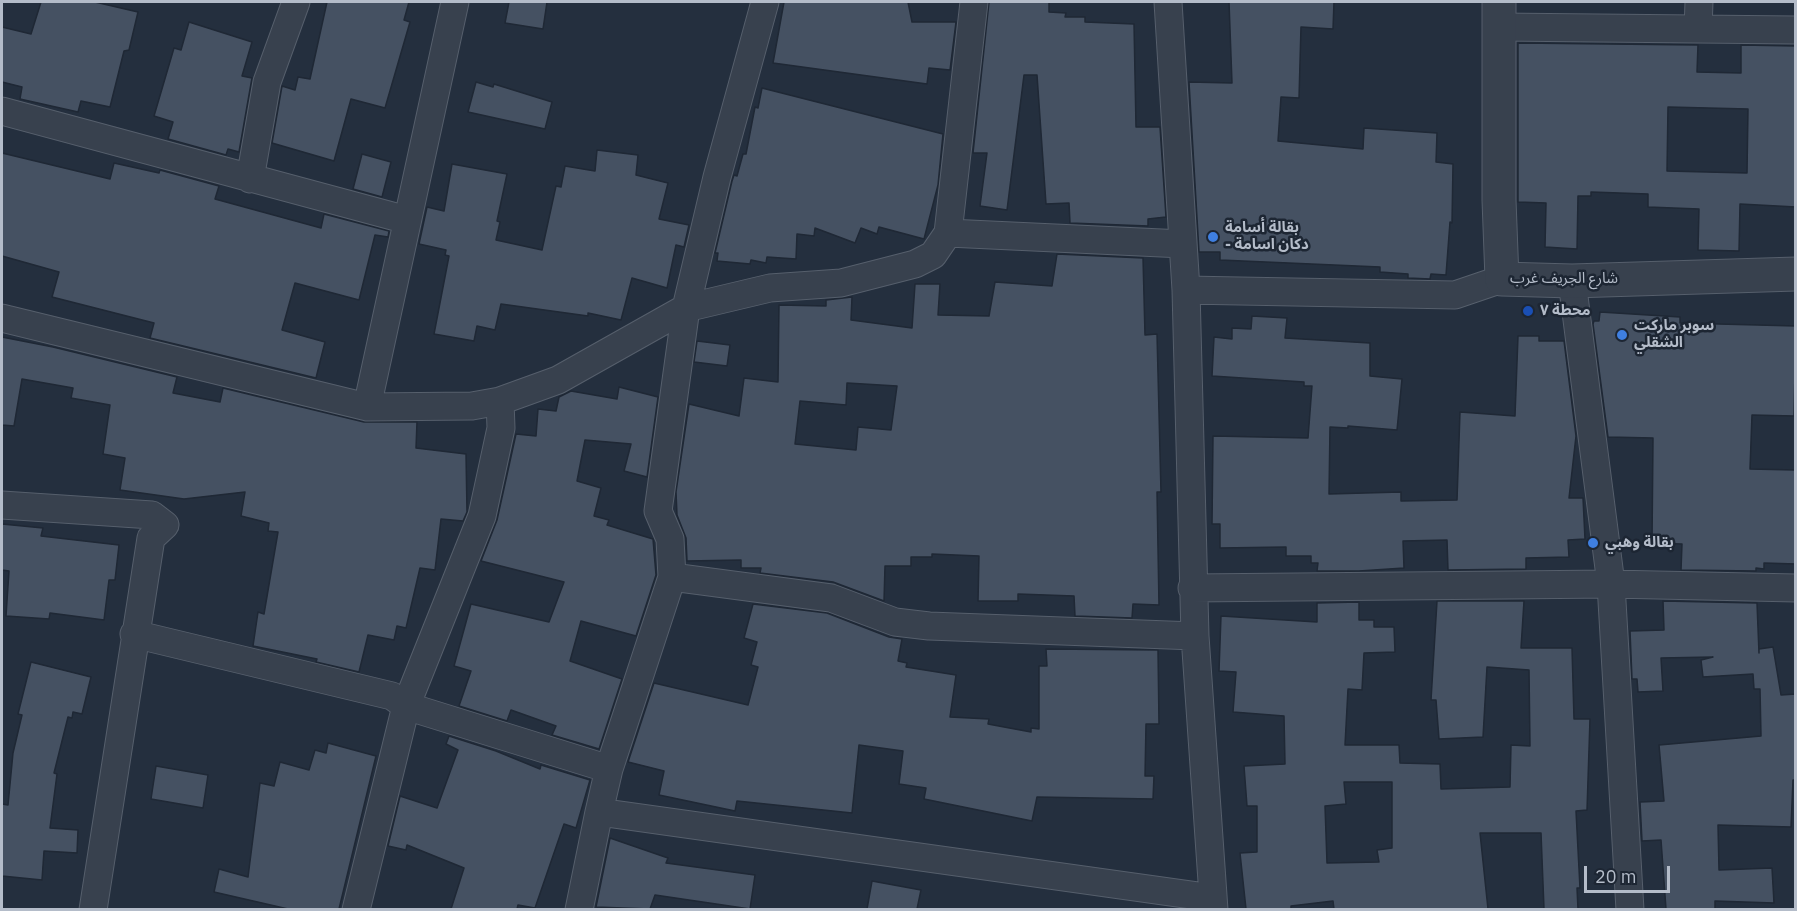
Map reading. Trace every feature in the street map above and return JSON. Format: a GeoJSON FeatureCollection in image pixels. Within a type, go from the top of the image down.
{"type":"FeatureCollection","features":[{"type":"Feature","properties":{"kind":"street"},"geometry":{"type":"LineString","coordinates":[[250,179],[267,82],[296,2]]}},
{"type":"Feature","properties":{"kind":"street"},"geometry":{"type":"LineString","coordinates":[[367,407],[455,2]]}},
{"type":"Feature","properties":{"kind":"street"},"geometry":{"type":"LineString","coordinates":[[579,909],[609,769],[672,577],[670,539],[658,511],[686,308],[717,177],[765,2]]}},
{"type":"Feature","properties":{"kind":"street"},"geometry":{"type":"LineString","coordinates":[[2,318],[367,407],[472,406],[500,402],[558,380],[686,308],[770,288],[841,283],[915,264],[933,255],[948,233],[974,2]]}},
{"type":"Feature","properties":{"kind":"street"},"geometry":{"type":"LineString","coordinates":[[599,812],[1214,904],[1192,588],[1186,290],[1168,2]]}},
{"type":"Feature","properties":{"kind":"street"},"geometry":{"type":"LineString","coordinates":[[1698,29],[1699,2]]}},
{"type":"Feature","properties":{"kind":"street"},"geometry":{"type":"LineString","coordinates":[[1499,14],[1698,29],[1796,30]]}},
{"type":"Feature","properties":{"kind":"street","name":"شارع الجريف غرب"},"geometry":{"type":"LineString","coordinates":[[1499,14],[1502,279],[1572,281],[1796,274]]}},
{"type":"Feature","properties":{"kind":"street"},"geometry":{"type":"LineString","coordinates":[[2,111],[407,220]]}},
{"type":"Feature","properties":{"kind":"street"},"geometry":{"type":"LineString","coordinates":[[948,233],[1183,244]]}},
{"type":"Feature","properties":{"kind":"street"},"geometry":{"type":"LineString","coordinates":[[1186,290],[1455,295],[1502,279]]}},
{"type":"Feature","properties":{"kind":"street"},"geometry":{"type":"LineString","coordinates":[[1572,281],[1611,584],[1630,909]]}},
{"type":"Feature","properties":{"kind":"street"},"geometry":{"type":"LineString","coordinates":[[356,909],[406,706],[483,516],[501,428],[500,402]]}},
{"type":"Feature","properties":{"kind":"street"},"geometry":{"type":"LineString","coordinates":[[2,505],[152,515],[165,525],[151,538],[134,634],[101,908]]}},
{"type":"Feature","properties":{"kind":"street"},"geometry":{"type":"LineString","coordinates":[[672,577],[831,598],[895,622],[929,626],[1195,636]]}},
{"type":"Feature","properties":{"kind":"street"},"geometry":{"type":"LineString","coordinates":[[1192,588],[1611,584],[1796,588]]}},
{"type":"Feature","properties":{"kind":"street"},"geometry":{"type":"LineString","coordinates":[[134,634],[392,696],[406,706],[609,769]]}},
{"type":"Feature","properties":{"kind":"building"},"geometry":{"type":"Polygon","coordinates":[[[41,2],[95,2],[138,12],[129,50],[124,51],[110,107],[81,101],[78,112],[20,99],[22,87],[2,82],[2,27],[31,34],[41,2]]]}},
{"type":"Feature","properties":{"kind":"building"},"geometry":{"type":"Polygon","coordinates":[[[327,2],[409,2],[404,20],[410,22],[385,108],[351,99],[334,161],[272,143],[282,86],[295,90],[298,77],[310,79],[327,2]]]}},
{"type":"Feature","properties":{"kind":"building"},"geometry":{"type":"Polygon","coordinates":[[[509,2],[547,2],[543,29],[505,23],[509,2]]]}},
{"type":"Feature","properties":{"kind":"building"},"geometry":{"type":"Polygon","coordinates":[[[784,2],[908,2],[912,22],[956,22],[950,70],[929,68],[927,84],[773,63],[784,2]]]}},
{"type":"Feature","properties":{"kind":"building"},"geometry":{"type":"Polygon","coordinates":[[[989,2],[1049,2],[1049,12],[1066,13],[1065,17],[1085,17],[1085,22],[1134,24],[1136,127],[1160,127],[1166,217],[1148,219],[1148,226],[1070,223],[1069,203],[1046,204],[1037,75],[1024,75],[1007,210],[980,206],[987,153],[973,153],[989,2]]]}},
{"type":"Feature","properties":{"kind":"building"},"geometry":{"type":"Polygon","coordinates":[[[1229,2],[1334,2],[1333,29],[1301,27],[1299,98],[1281,97],[1278,141],[1363,149],[1364,128],[1437,133],[1436,162],[1453,164],[1452,223],[1450,222],[1446,275],[1431,274],[1430,279],[1408,278],[1408,274],[1380,272],[1380,267],[1220,260],[1220,252],[1199,252],[1189,82],[1232,83],[1229,2]]]}},
{"type":"Feature","properties":{"kind":"building"},"geometry":{"type":"Polygon","coordinates":[[[189,22],[252,42],[242,76],[252,78],[239,152],[228,149],[226,155],[168,139],[173,122],[154,116],[174,48],[181,50],[189,22]]]}},
{"type":"Feature","properties":{"kind":"building"},"geometry":{"type":"Polygon","coordinates":[[[1518,43],[1698,45],[1697,72],[1741,73],[1741,45],[1796,46],[1796,207],[1740,204],[1739,251],[1698,250],[1699,209],[1648,207],[1648,194],[1591,192],[1591,196],[1578,196],[1577,249],[1545,247],[1546,203],[1518,202],[1518,43]],[[1668,107],[1667,171],[1747,173],[1748,109],[1668,107]]]}},
{"type":"Feature","properties":{"kind":"building"},"geometry":{"type":"Polygon","coordinates":[[[476,82],[493,87],[494,84],[552,102],[545,129],[468,112],[476,82]]]}},
{"type":"Feature","properties":{"kind":"building"},"geometry":{"type":"Polygon","coordinates":[[[762,88],[943,134],[938,185],[924,239],[879,227],[877,234],[861,228],[855,243],[815,228],[814,236],[797,234],[796,259],[767,257],[766,263],[751,260],[750,264],[717,261],[718,253],[715,253],[732,181],[734,175],[737,176],[743,154],[746,154],[755,107],[758,108],[762,88]]]}},
{"type":"Feature","properties":{"kind":"building"},"geometry":{"type":"Polygon","coordinates":[[[597,150],[638,155],[636,175],[668,183],[659,219],[689,225],[684,247],[676,245],[667,288],[632,278],[621,320],[588,313],[588,316],[501,304],[495,330],[477,326],[474,341],[434,334],[449,256],[445,255],[446,250],[419,244],[427,207],[444,211],[452,164],[507,174],[497,221],[500,222],[496,240],[542,250],[556,186],[561,187],[565,166],[595,171],[597,150]]]}},
{"type":"Feature","properties":{"kind":"building"},"geometry":{"type":"Polygon","coordinates":[[[2,153],[110,179],[114,163],[159,173],[160,170],[219,186],[215,199],[321,228],[324,214],[389,231],[388,237],[375,235],[359,300],[295,283],[282,330],[325,342],[316,378],[150,338],[154,323],[52,297],[59,272],[2,256],[2,153]]]}},
{"type":"Feature","properties":{"kind":"building"},"geometry":{"type":"Polygon","coordinates":[[[362,154],[391,162],[382,197],[353,189],[362,154]]]}},
{"type":"Feature","properties":{"kind":"building"},"geometry":{"type":"Polygon","coordinates":[[[1057,254],[1143,258],[1145,335],[1157,334],[1161,492],[1157,492],[1159,605],[1133,604],[1132,618],[1075,616],[1074,596],[1018,594],[1018,601],[978,601],[979,556],[932,554],[932,557],[911,557],[911,566],[885,566],[884,601],[833,582],[760,573],[761,568],[741,568],[741,560],[687,561],[686,538],[677,515],[676,492],[689,404],[739,416],[744,378],[778,382],[779,305],[826,306],[826,300],[852,297],[851,320],[912,328],[915,284],[940,284],[938,315],[989,316],[995,282],[1052,286],[1057,254]],[[847,383],[846,405],[800,401],[795,444],[856,450],[858,427],[891,430],[897,386],[847,383]]]}},
{"type":"Feature","properties":{"kind":"building"},"geometry":{"type":"Polygon","coordinates":[[[1600,312],[1680,317],[1680,323],[1796,326],[1794,416],[1752,415],[1750,469],[1795,470],[1796,564],[1764,563],[1764,569],[1756,568],[1756,571],[1681,570],[1682,544],[1652,543],[1653,438],[1608,437],[1593,324],[1594,321],[1599,321],[1600,312]]]}},
{"type":"Feature","properties":{"kind":"building"},"geometry":{"type":"Polygon","coordinates":[[[1252,316],[1287,318],[1285,338],[1370,343],[1370,376],[1402,379],[1397,430],[1348,426],[1348,428],[1330,427],[1329,494],[1401,492],[1401,501],[1457,500],[1460,412],[1515,416],[1518,336],[1539,336],[1539,341],[1564,341],[1576,436],[1569,498],[1583,498],[1585,539],[1568,540],[1569,557],[1526,558],[1526,569],[1448,570],[1447,540],[1403,541],[1404,568],[1359,571],[1317,571],[1318,563],[1311,563],[1311,556],[1286,556],[1286,547],[1220,548],[1220,524],[1212,524],[1213,436],[1308,438],[1312,386],[1304,386],[1304,382],[1212,376],[1214,337],[1232,339],[1232,328],[1251,329],[1252,316]]]}},
{"type":"Feature","properties":{"kind":"building"},"geometry":{"type":"Polygon","coordinates":[[[2,337],[177,377],[173,393],[220,402],[223,388],[364,422],[417,422],[416,448],[466,454],[467,512],[463,521],[441,519],[435,570],[420,568],[406,628],[397,626],[394,640],[368,635],[359,672],[316,662],[317,659],[253,646],[258,612],[264,614],[278,532],[268,531],[269,523],[241,516],[245,492],[184,499],[120,490],[125,458],[103,454],[110,405],[71,398],[73,388],[22,379],[14,426],[2,425],[2,337]]]}},
{"type":"Feature","properties":{"kind":"building"},"geometry":{"type":"Polygon","coordinates":[[[697,341],[730,345],[727,366],[694,362],[697,341]]]}},
{"type":"Feature","properties":{"kind":"building"},"geometry":{"type":"Polygon","coordinates":[[[619,387],[658,397],[647,477],[624,471],[631,444],[585,440],[577,481],[601,488],[594,516],[609,520],[607,525],[653,539],[656,575],[636,636],[581,621],[570,661],[622,679],[599,749],[552,735],[556,726],[511,710],[507,721],[459,706],[471,671],[454,666],[471,604],[549,622],[564,582],[481,561],[497,520],[516,434],[536,436],[538,409],[556,411],[559,397],[571,391],[617,399],[619,387]]]}},
{"type":"Feature","properties":{"kind":"building"},"geometry":{"type":"Polygon","coordinates":[[[2,524],[43,528],[41,536],[119,545],[115,580],[109,580],[104,620],[50,613],[49,619],[6,616],[9,571],[2,570],[2,524]]]}},
{"type":"Feature","properties":{"kind":"building"},"geometry":{"type":"Polygon","coordinates":[[[1437,601],[1524,601],[1521,648],[1572,648],[1574,719],[1590,719],[1587,810],[1576,811],[1580,888],[1577,888],[1578,909],[1544,909],[1541,833],[1480,833],[1488,909],[1334,909],[1333,901],[1291,906],[1291,909],[1246,909],[1240,853],[1257,852],[1257,806],[1247,806],[1244,766],[1285,764],[1284,716],[1233,712],[1236,672],[1219,671],[1221,616],[1317,622],[1317,603],[1359,602],[1359,620],[1374,620],[1374,627],[1394,627],[1395,652],[1364,653],[1362,690],[1348,689],[1345,745],[1399,745],[1400,763],[1440,764],[1441,789],[1510,787],[1511,745],[1530,746],[1529,670],[1487,667],[1483,737],[1439,739],[1436,700],[1431,700],[1437,601]],[[1344,782],[1346,804],[1325,806],[1327,863],[1379,862],[1377,850],[1392,848],[1392,782],[1344,782]]]}},
{"type":"Feature","properties":{"kind":"building"},"geometry":{"type":"Polygon","coordinates":[[[1663,601],[1757,603],[1759,653],[1759,649],[1773,647],[1781,695],[1796,694],[1796,780],[1793,780],[1791,827],[1718,825],[1719,870],[1772,868],[1774,903],[1715,901],[1715,909],[1666,909],[1661,840],[1642,841],[1640,802],[1664,801],[1659,745],[1761,736],[1760,689],[1754,689],[1753,674],[1703,677],[1701,660],[1713,657],[1661,658],[1663,691],[1638,692],[1637,679],[1632,679],[1630,631],[1664,630],[1663,601]]]}},
{"type":"Feature","properties":{"kind":"building"},"geometry":{"type":"Polygon","coordinates":[[[753,604],[827,613],[889,637],[902,639],[898,661],[907,663],[906,667],[956,675],[950,717],[989,719],[988,724],[1031,732],[1031,728],[1039,729],[1039,666],[1047,666],[1046,649],[1158,650],[1159,724],[1146,724],[1145,776],[1154,776],[1153,799],[1037,797],[1032,821],[924,799],[926,788],[899,784],[903,751],[859,745],[852,813],[737,801],[735,811],[659,795],[664,771],[628,762],[654,683],[748,705],[758,667],[751,665],[757,642],[744,638],[753,604]]]}},
{"type":"Feature","properties":{"kind":"building"},"geometry":{"type":"Polygon","coordinates":[[[31,662],[91,677],[82,714],[73,712],[72,718],[68,717],[54,773],[57,774],[50,828],[78,830],[77,853],[44,851],[42,880],[2,876],[2,804],[8,805],[13,753],[22,715],[18,714],[31,662]]]}},
{"type":"Feature","properties":{"kind":"building"},"geometry":{"type":"Polygon","coordinates":[[[449,736],[496,751],[540,769],[541,765],[590,780],[576,828],[564,824],[535,908],[518,905],[517,909],[451,909],[464,868],[407,845],[406,850],[388,846],[400,796],[437,808],[458,750],[446,744],[449,736]]]}},
{"type":"Feature","properties":{"kind":"building"},"geometry":{"type":"Polygon","coordinates":[[[328,743],[376,756],[339,909],[288,909],[214,892],[219,869],[248,877],[260,783],[274,786],[280,762],[309,770],[315,750],[326,753],[328,743]]]}},
{"type":"Feature","properties":{"kind":"building"},"geometry":{"type":"Polygon","coordinates":[[[156,766],[208,775],[203,808],[151,799],[156,766]]]}},
{"type":"Feature","properties":{"kind":"building"},"geometry":{"type":"Polygon","coordinates":[[[610,838],[668,858],[666,863],[755,875],[750,909],[655,895],[650,909],[596,907],[610,838]]]}},
{"type":"Feature","properties":{"kind":"building"},"geometry":{"type":"Polygon","coordinates":[[[872,881],[921,890],[917,909],[867,909],[872,881]]]}},
{"type":"Feature","properties":{"kind":"place","name":"بقالة أسامة - دكان اسامة"},"geometry":{"type":"Point","coordinates":[1213,237]}},
{"type":"Feature","properties":{"kind":"place","name":"محطة ٧"},"geometry":{"type":"Point","coordinates":[1528,311]}},
{"type":"Feature","properties":{"kind":"place","name":"سوبر ماركت الشقلي"},"geometry":{"type":"Point","coordinates":[1622,335]}},
{"type":"Feature","properties":{"kind":"place","name":"بقالة وهبي"},"geometry":{"type":"Point","coordinates":[1593,543]}}]}
